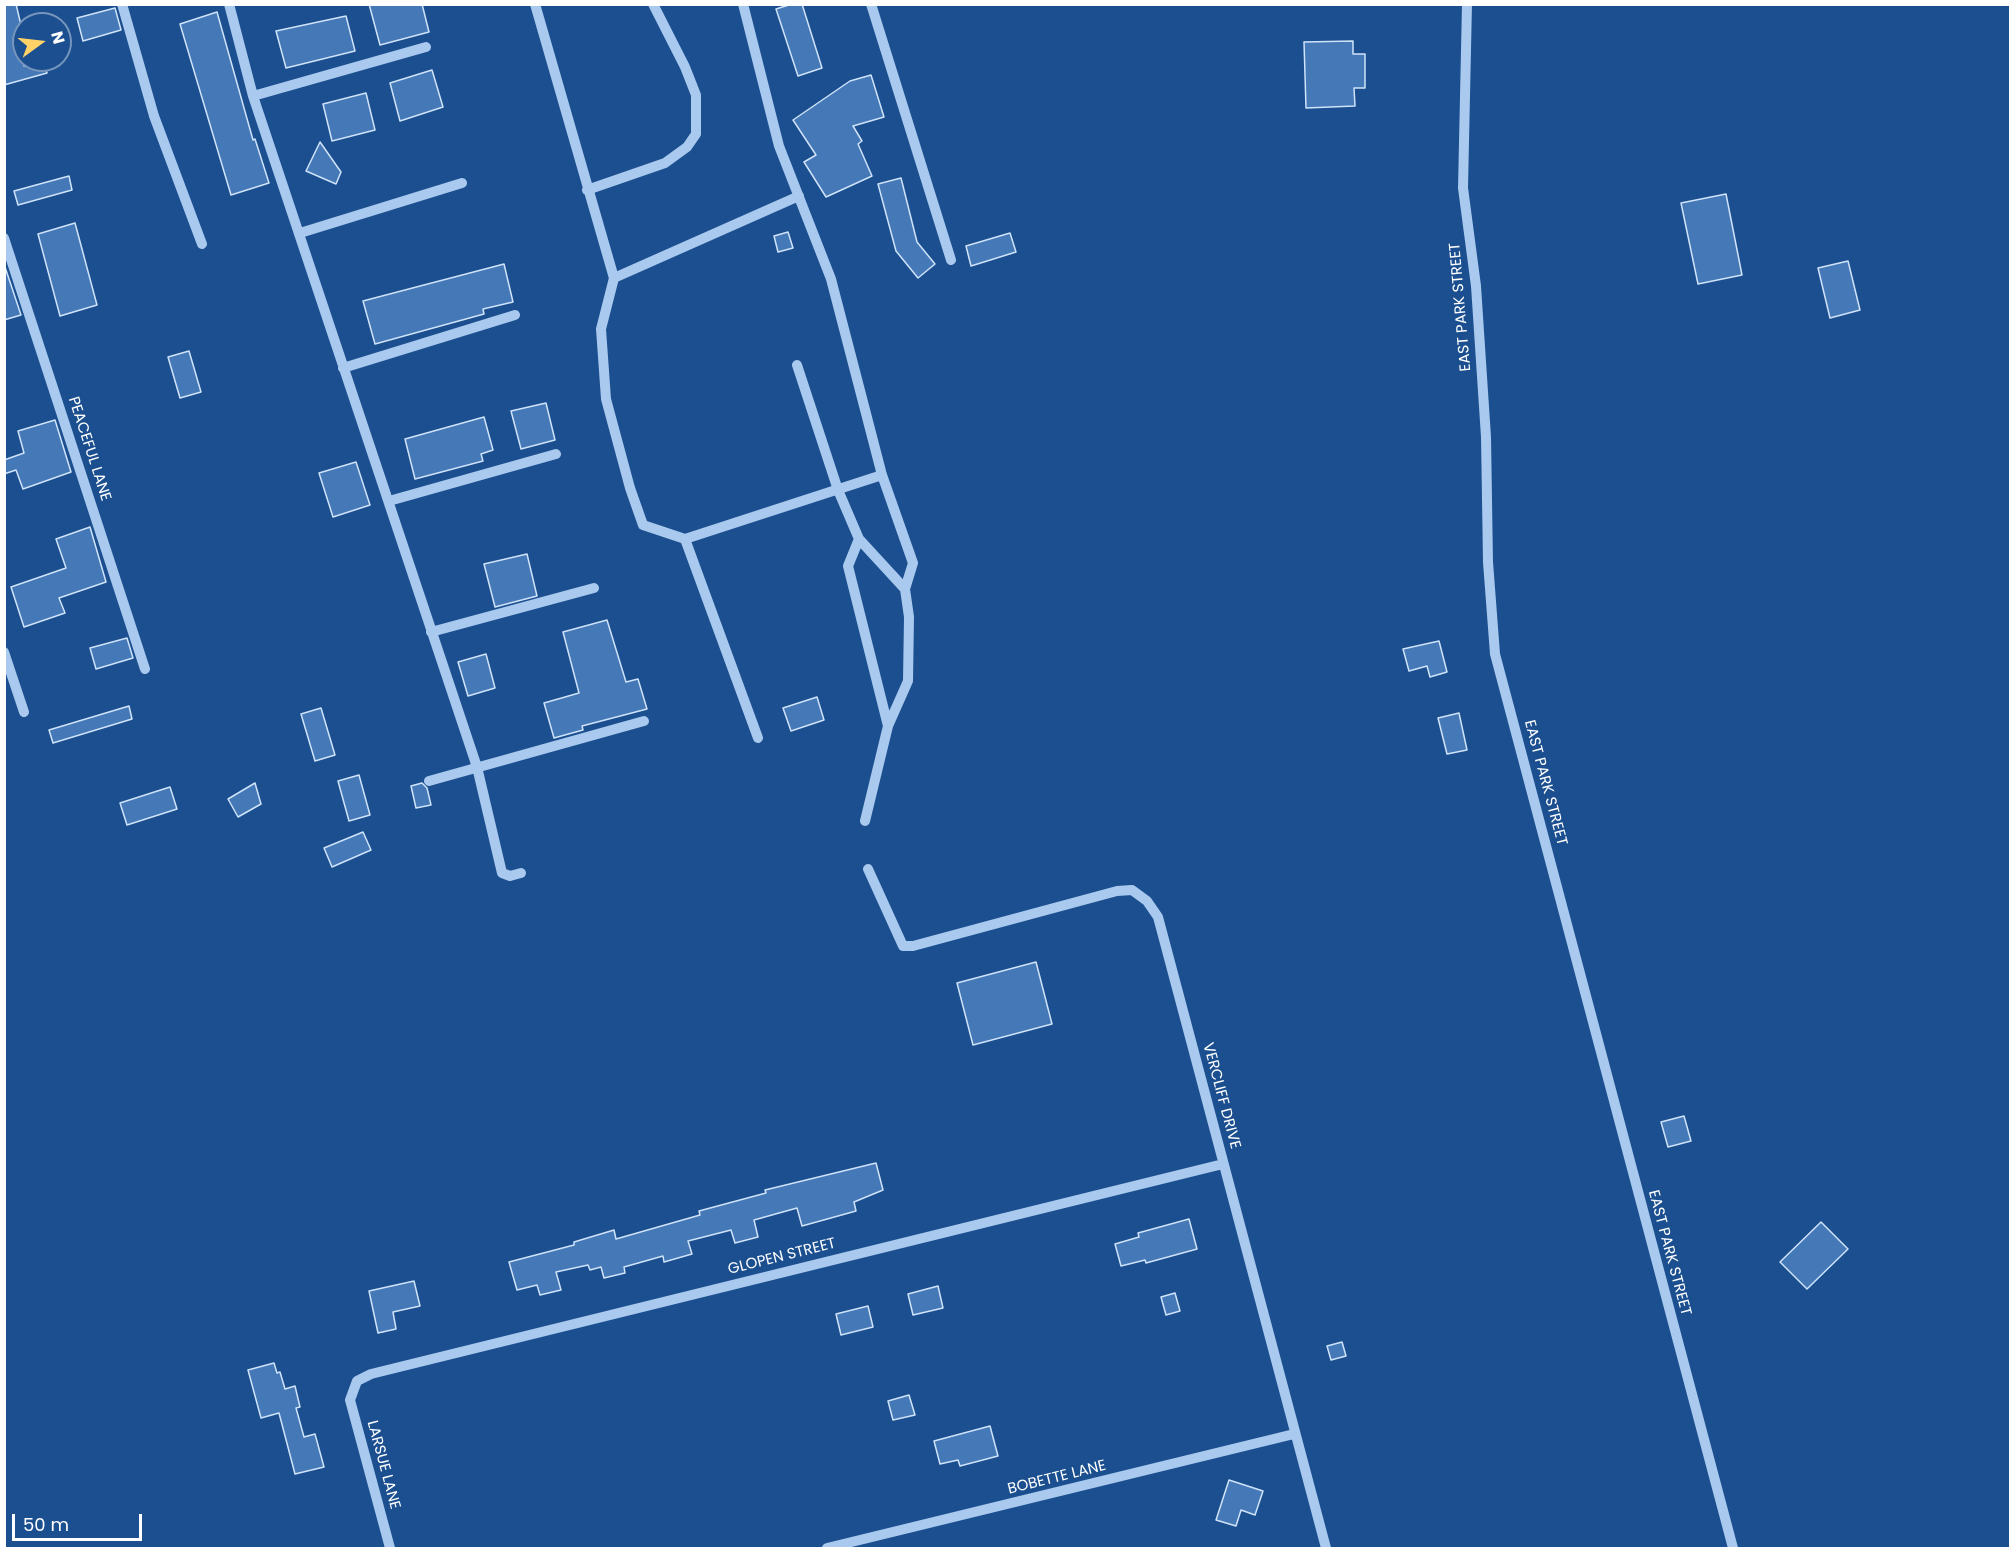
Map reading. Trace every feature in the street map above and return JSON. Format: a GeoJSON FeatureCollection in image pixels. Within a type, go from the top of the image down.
{"type":"FeatureCollection","features":[{"type":"Feature","properties":{"kind":"street"},"geometry":{"type":"LineString","coordinates":[[122,4],[154,116],[202,244]]}},
{"type":"Feature","properties":{"kind":"street"},"geometry":{"type":"LineString","coordinates":[[229,4],[254,96],[477,767],[502,873],[510,876],[521,873]]}},
{"type":"Feature","properties":{"kind":"street"},"geometry":{"type":"LineString","coordinates":[[535,4],[614,278],[600,329],[605,387],[630,488],[642,525],[685,539],[882,475]]}},
{"type":"Feature","properties":{"kind":"street"},"geometry":{"type":"LineString","coordinates":[[587,190],[664,163],[687,147],[696,134],[696,95],[685,67],[653,4]]}},
{"type":"Feature","properties":{"kind":"street"},"geometry":{"type":"LineString","coordinates":[[743,4],[779,146],[831,279],[882,475],[913,563],[904,589],[909,617],[908,681],[888,726],[865,821]]}},
{"type":"Feature","properties":{"kind":"street"},"geometry":{"type":"LineString","coordinates":[[871,4],[951,260]]}},
{"type":"Feature","properties":{"kind":"street","name":"EAST PARK STREET"},"geometry":{"type":"LineString","coordinates":[[1467,4],[1463,188],[1476,286],[1486,426],[1488,562],[1495,654],[1733,1548]]}},
{"type":"Feature","properties":{"kind":"street"},"geometry":{"type":"LineString","coordinates":[[254,96],[426,47]]}},
{"type":"Feature","properties":{"kind":"street"},"geometry":{"type":"LineString","coordinates":[[300,233],[462,183]]}},
{"type":"Feature","properties":{"kind":"street"},"geometry":{"type":"LineString","coordinates":[[614,278],[799,196]]}},
{"type":"Feature","properties":{"kind":"street","name":"PEACEFUL LANE"},"geometry":{"type":"LineString","coordinates":[[4,238],[145,669]]}},
{"type":"Feature","properties":{"kind":"street"},"geometry":{"type":"LineString","coordinates":[[343,368],[515,315]]}},
{"type":"Feature","properties":{"kind":"street"},"geometry":{"type":"LineString","coordinates":[[797,364],[838,490],[859,538],[904,589]]}},
{"type":"Feature","properties":{"kind":"street"},"geometry":{"type":"LineString","coordinates":[[389,501],[556,454]]}},
{"type":"Feature","properties":{"kind":"street"},"geometry":{"type":"LineString","coordinates":[[859,538],[848,566],[888,726]]}},
{"type":"Feature","properties":{"kind":"street"},"geometry":{"type":"LineString","coordinates":[[685,539],[758,738]]}},
{"type":"Feature","properties":{"kind":"street"},"geometry":{"type":"LineString","coordinates":[[431,633],[594,588]]}},
{"type":"Feature","properties":{"kind":"street"},"geometry":{"type":"LineString","coordinates":[[4,652],[24,712]]}},
{"type":"Feature","properties":{"kind":"street"},"geometry":{"type":"LineString","coordinates":[[429,781],[644,721]]}},
{"type":"Feature","properties":{"kind":"street","name":"VERCLIFF DRIVE"},"geometry":{"type":"LineString","coordinates":[[868,869],[903,946],[913,946],[1117,891],[1132,890],[1148,901],[1158,917],[1326,1548]]}},
{"type":"Feature","properties":{"kind":"street","name":"GLOPEN STREET"},"geometry":{"type":"LineString","coordinates":[[354,1389],[357,1381],[371,1374],[1223,1164]]}},
{"type":"Feature","properties":{"kind":"street","name":"LARSUE LANE"},"geometry":{"type":"LineString","coordinates":[[354,1389],[350,1401],[390,1548]]}},
{"type":"Feature","properties":{"kind":"street","name":"BOBETTE LANE"},"geometry":{"type":"LineString","coordinates":[[827,1548],[1294,1434]]}},
{"type":"Feature","properties":{"kind":"building"},"geometry":{"type":"Polygon","coordinates":[[[4,4],[16,4],[18,12],[12,12],[12,72],[47,73],[4,85],[4,4]]]}},
{"type":"Feature","properties":{"kind":"building"},"geometry":{"type":"Polygon","coordinates":[[[369,4],[422,4],[429,32],[380,45],[369,4]]]}},
{"type":"Feature","properties":{"kind":"building"},"geometry":{"type":"Polygon","coordinates":[[[792,4],[802,4],[822,68],[798,76],[776,9],[792,4]]]}},
{"type":"Feature","properties":{"kind":"building"},"geometry":{"type":"Polygon","coordinates":[[[115,8],[121,30],[83,41],[77,18],[115,8]]]}},
{"type":"Feature","properties":{"kind":"building"},"geometry":{"type":"Polygon","coordinates":[[[217,12],[253,140],[255,139],[269,183],[231,195],[180,24],[217,12]]]}},
{"type":"Feature","properties":{"kind":"building"},"geometry":{"type":"Polygon","coordinates":[[[346,16],[355,51],[286,68],[276,31],[346,16]]]}},
{"type":"Feature","properties":{"kind":"building"},"geometry":{"type":"Polygon","coordinates":[[[1353,41],[1353,54],[1365,54],[1365,88],[1354,88],[1355,106],[1306,108],[1304,42],[1353,41]]]}},
{"type":"Feature","properties":{"kind":"building"},"geometry":{"type":"Polygon","coordinates":[[[432,70],[443,107],[400,121],[390,83],[432,70]]]}},
{"type":"Feature","properties":{"kind":"building"},"geometry":{"type":"Polygon","coordinates":[[[871,75],[884,117],[853,126],[862,141],[858,144],[872,176],[826,197],[804,162],[816,155],[793,120],[850,81],[871,75]]]}},
{"type":"Feature","properties":{"kind":"building"},"geometry":{"type":"Polygon","coordinates":[[[366,93],[375,130],[332,141],[323,104],[366,93]]]}},
{"type":"Feature","properties":{"kind":"building"},"geometry":{"type":"Polygon","coordinates":[[[320,142],[341,172],[336,184],[306,171],[320,142]]]}},
{"type":"Feature","properties":{"kind":"building"},"geometry":{"type":"Polygon","coordinates":[[[69,176],[72,190],[18,205],[14,191],[69,176]]]}},
{"type":"Feature","properties":{"kind":"building"},"geometry":{"type":"Polygon","coordinates":[[[901,178],[917,242],[935,264],[918,278],[896,251],[878,184],[901,178]]]}},
{"type":"Feature","properties":{"kind":"building"},"geometry":{"type":"Polygon","coordinates":[[[1726,194],[1742,275],[1698,284],[1681,203],[1726,194]]]}},
{"type":"Feature","properties":{"kind":"building"},"geometry":{"type":"Polygon","coordinates":[[[75,223],[97,305],[60,316],[38,234],[75,223]]]}},
{"type":"Feature","properties":{"kind":"building"},"geometry":{"type":"Polygon","coordinates":[[[788,232],[793,248],[778,252],[774,236],[788,232]]]}},
{"type":"Feature","properties":{"kind":"building"},"geometry":{"type":"Polygon","coordinates":[[[1010,233],[1016,252],[971,266],[966,246],[1010,233]]]}},
{"type":"Feature","properties":{"kind":"building"},"geometry":{"type":"Polygon","coordinates":[[[1848,261],[1860,310],[1830,318],[1818,268],[1848,261]]]}},
{"type":"Feature","properties":{"kind":"building"},"geometry":{"type":"Polygon","coordinates":[[[4,264],[21,315],[4,320],[4,264]]]}},
{"type":"Feature","properties":{"kind":"building"},"geometry":{"type":"Polygon","coordinates":[[[504,264],[513,302],[483,309],[484,314],[375,344],[363,301],[504,264]]]}},
{"type":"Feature","properties":{"kind":"building"},"geometry":{"type":"Polygon","coordinates":[[[189,351],[201,392],[180,398],[168,357],[189,351]]]}},
{"type":"Feature","properties":{"kind":"building"},"geometry":{"type":"Polygon","coordinates":[[[546,403],[555,440],[521,449],[511,411],[546,403]]]}},
{"type":"Feature","properties":{"kind":"building"},"geometry":{"type":"Polygon","coordinates":[[[484,417],[493,450],[481,454],[483,461],[415,479],[405,439],[484,417]]]}},
{"type":"Feature","properties":{"kind":"building"},"geometry":{"type":"Polygon","coordinates":[[[55,420],[71,472],[23,489],[16,470],[4,474],[4,460],[24,453],[18,431],[55,420]]]}},
{"type":"Feature","properties":{"kind":"building"},"geometry":{"type":"Polygon","coordinates":[[[356,462],[370,505],[333,517],[319,473],[356,462]]]}},
{"type":"Feature","properties":{"kind":"building"},"geometry":{"type":"Polygon","coordinates":[[[90,527],[106,582],[59,598],[65,613],[24,627],[11,587],[66,568],[56,539],[90,527]]]}},
{"type":"Feature","properties":{"kind":"building"},"geometry":{"type":"Polygon","coordinates":[[[527,554],[537,596],[495,607],[484,564],[527,554]]]}},
{"type":"Feature","properties":{"kind":"building"},"geometry":{"type":"Polygon","coordinates":[[[607,620],[626,682],[638,679],[647,709],[582,726],[583,730],[554,738],[544,703],[579,693],[563,632],[607,620]]]}},
{"type":"Feature","properties":{"kind":"building"},"geometry":{"type":"Polygon","coordinates":[[[127,638],[133,658],[96,669],[90,648],[127,638]]]}},
{"type":"Feature","properties":{"kind":"building"},"geometry":{"type":"Polygon","coordinates":[[[1439,641],[1447,672],[1430,677],[1427,666],[1409,671],[1403,649],[1439,641]]]}},
{"type":"Feature","properties":{"kind":"building"},"geometry":{"type":"Polygon","coordinates":[[[486,654],[495,688],[468,696],[458,662],[486,654]]]}},
{"type":"Feature","properties":{"kind":"building"},"geometry":{"type":"Polygon","coordinates":[[[817,697],[824,720],[791,731],[783,708],[817,697]]]}},
{"type":"Feature","properties":{"kind":"building"},"geometry":{"type":"Polygon","coordinates":[[[129,706],[132,719],[53,743],[49,730],[129,706]]]}},
{"type":"Feature","properties":{"kind":"building"},"geometry":{"type":"Polygon","coordinates":[[[321,708],[335,755],[315,761],[301,714],[321,708]]]}},
{"type":"Feature","properties":{"kind":"building"},"geometry":{"type":"Polygon","coordinates":[[[1459,713],[1467,750],[1447,754],[1438,718],[1459,713]]]}},
{"type":"Feature","properties":{"kind":"building"},"geometry":{"type":"Polygon","coordinates":[[[359,775],[370,815],[349,821],[338,781],[359,775]]]}},
{"type":"Feature","properties":{"kind":"building"},"geometry":{"type":"Polygon","coordinates":[[[255,783],[261,804],[238,817],[228,799],[255,783]]]}},
{"type":"Feature","properties":{"kind":"building"},"geometry":{"type":"Polygon","coordinates":[[[422,783],[427,788],[431,805],[416,808],[411,786],[422,783]]]}},
{"type":"Feature","properties":{"kind":"building"},"geometry":{"type":"Polygon","coordinates":[[[170,787],[177,809],[127,825],[120,803],[170,787]]]}},
{"type":"Feature","properties":{"kind":"building"},"geometry":{"type":"Polygon","coordinates":[[[363,832],[371,850],[332,867],[324,848],[363,832]]]}},
{"type":"Feature","properties":{"kind":"building"},"geometry":{"type":"Polygon","coordinates":[[[1036,962],[1052,1024],[973,1045],[957,983],[1036,962]]]}},
{"type":"Feature","properties":{"kind":"building"},"geometry":{"type":"Polygon","coordinates":[[[1684,1116],[1691,1141],[1668,1147],[1661,1122],[1684,1116]]]}},
{"type":"Feature","properties":{"kind":"building"},"geometry":{"type":"Polygon","coordinates":[[[876,1163],[883,1190],[854,1202],[856,1211],[802,1226],[797,1208],[754,1220],[758,1237],[735,1243],[731,1230],[688,1241],[692,1254],[664,1262],[663,1256],[624,1267],[625,1273],[604,1278],[601,1267],[590,1270],[588,1265],[556,1272],[561,1290],[540,1295],[537,1285],[517,1290],[509,1262],[574,1245],[574,1242],[614,1230],[616,1239],[700,1215],[699,1211],[766,1193],[765,1190],[876,1163]]]}},
{"type":"Feature","properties":{"kind":"building"},"geometry":{"type":"Polygon","coordinates":[[[1189,1219],[1197,1249],[1146,1263],[1145,1260],[1121,1266],[1115,1244],[1139,1237],[1138,1233],[1189,1219]]]}},
{"type":"Feature","properties":{"kind":"building"},"geometry":{"type":"Polygon","coordinates":[[[1821,1222],[1848,1249],[1807,1289],[1780,1262],[1821,1222]]]}},
{"type":"Feature","properties":{"kind":"building"},"geometry":{"type":"Polygon","coordinates":[[[414,1281],[420,1306],[393,1312],[396,1329],[378,1333],[369,1291],[414,1281]]]}},
{"type":"Feature","properties":{"kind":"building"},"geometry":{"type":"Polygon","coordinates":[[[938,1286],[943,1308],[913,1315],[908,1294],[938,1286]]]}},
{"type":"Feature","properties":{"kind":"building"},"geometry":{"type":"Polygon","coordinates":[[[1175,1293],[1180,1311],[1166,1315],[1161,1297],[1175,1293]]]}},
{"type":"Feature","properties":{"kind":"building"},"geometry":{"type":"Polygon","coordinates":[[[868,1306],[873,1327],[841,1335],[836,1314],[868,1306]]]}},
{"type":"Feature","properties":{"kind":"building"},"geometry":{"type":"Polygon","coordinates":[[[1342,1342],[1346,1356],[1331,1360],[1327,1346],[1342,1342]]]}},
{"type":"Feature","properties":{"kind":"building"},"geometry":{"type":"Polygon","coordinates":[[[274,1363],[277,1373],[280,1372],[285,1389],[295,1386],[300,1407],[296,1408],[304,1437],[315,1434],[324,1467],[295,1474],[279,1413],[261,1418],[248,1370],[274,1363]]]}},
{"type":"Feature","properties":{"kind":"building"},"geometry":{"type":"Polygon","coordinates":[[[909,1395],[915,1415],[893,1420],[888,1401],[909,1395]]]}},
{"type":"Feature","properties":{"kind":"building"},"geometry":{"type":"Polygon","coordinates":[[[990,1426],[998,1456],[960,1466],[958,1460],[940,1464],[934,1441],[990,1426]]]}},
{"type":"Feature","properties":{"kind":"building"},"geometry":{"type":"Polygon","coordinates":[[[1229,1480],[1263,1491],[1255,1515],[1241,1510],[1236,1526],[1216,1520],[1229,1480]]]}}]}
